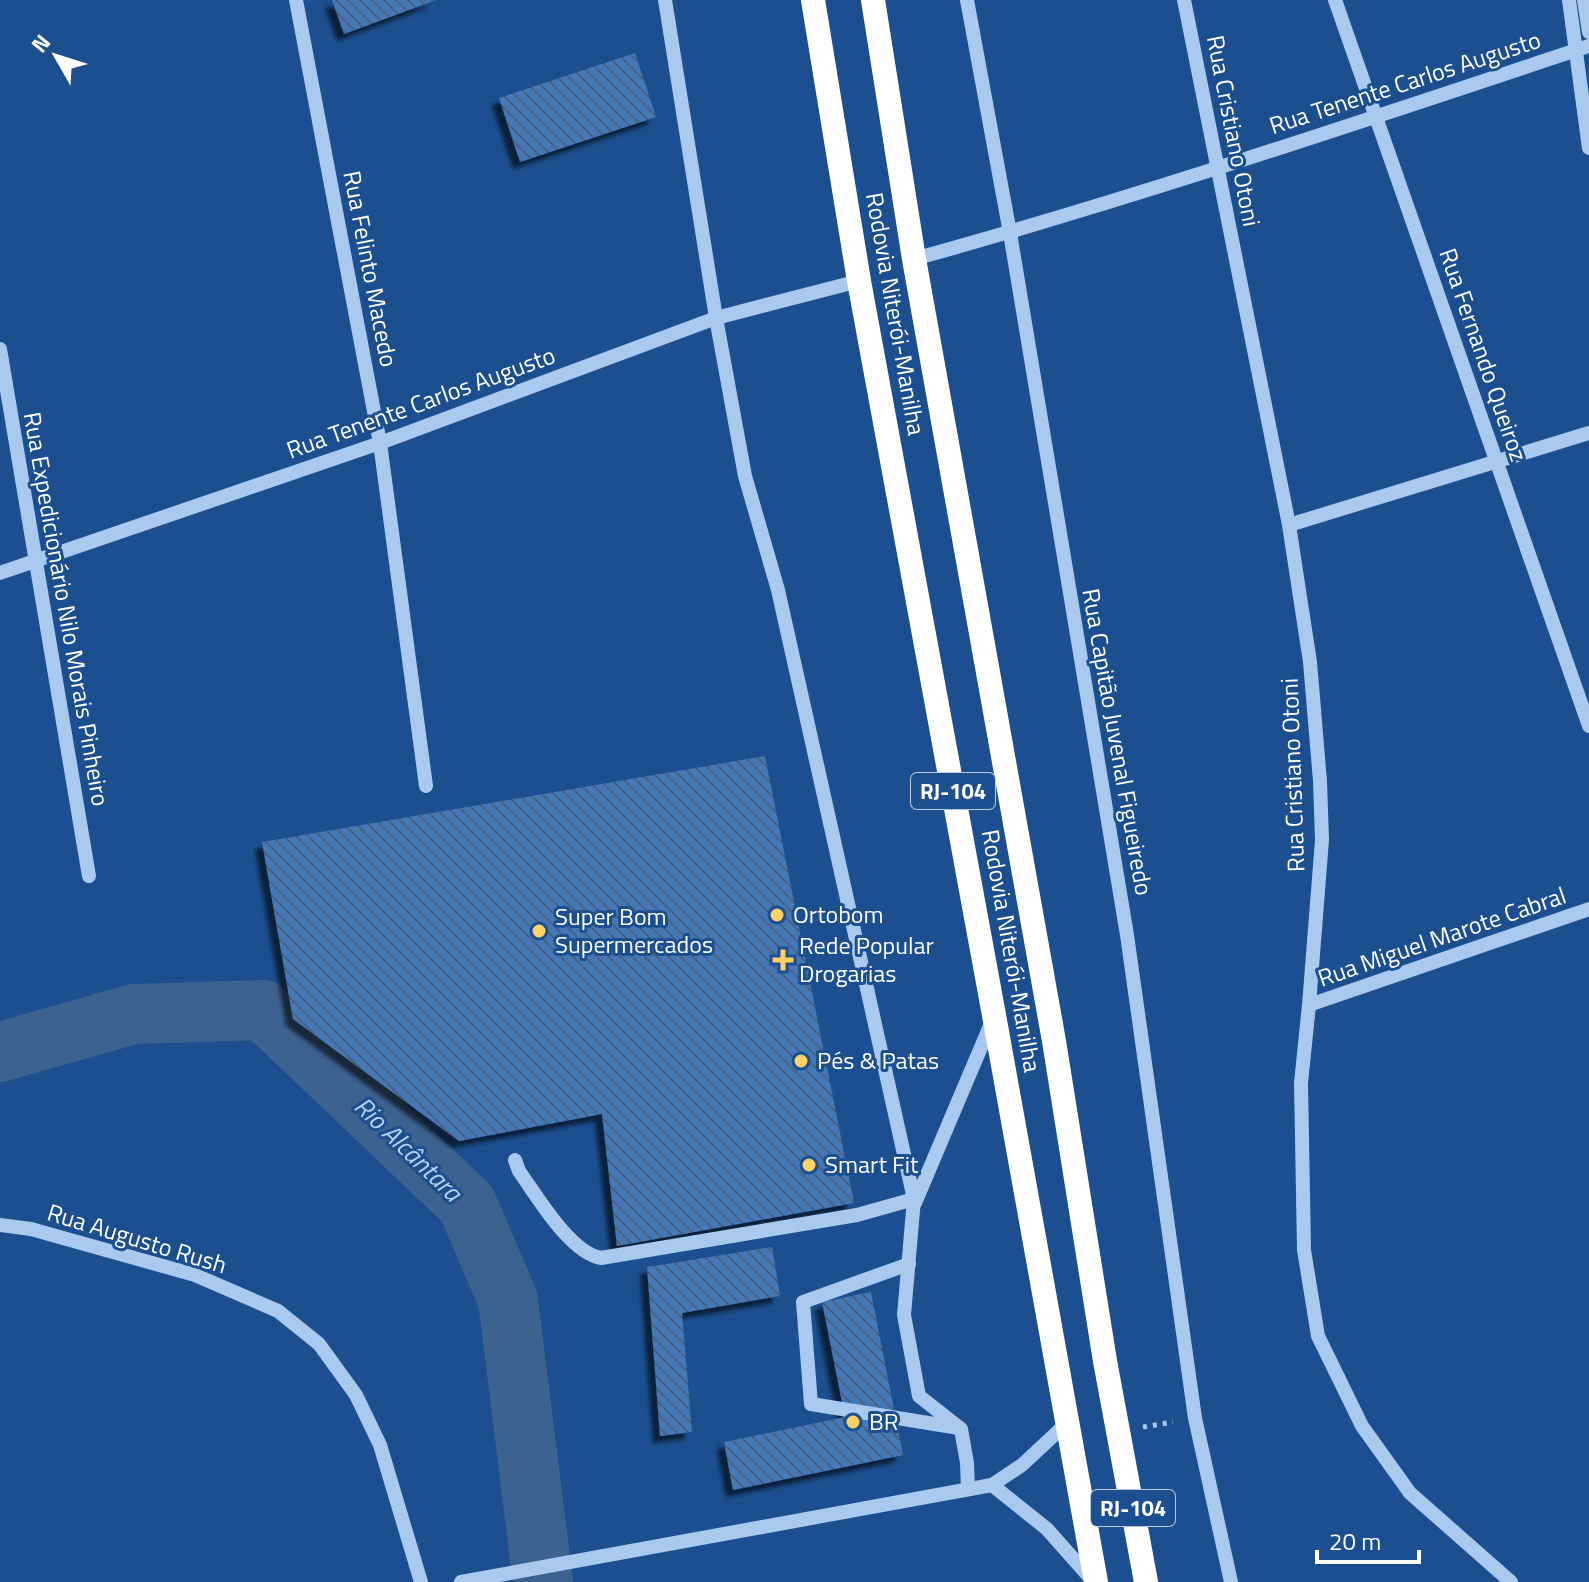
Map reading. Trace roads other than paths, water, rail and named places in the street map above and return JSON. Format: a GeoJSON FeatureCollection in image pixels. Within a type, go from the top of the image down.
{"type":"FeatureCollection","features":[{"type":"Feature","properties":{"kind":"highway","name":"Rodovia Niterói-Manilha"},"geometry":{"type":"LineString","coordinates":[[813,0],[859,281],[1095,1582]]}},
{"type":"Feature","properties":{"kind":"highway","name":"Rodovia Niterói-Manilha"},"geometry":{"type":"LineString","coordinates":[[873,0],[914,259],[1054,1041],[1103,1346],[1146,1582]]}},
{"type":"Feature","properties":{"kind":"street","name":"Rua Felinto Macedo"},"geometry":{"type":"LineString","coordinates":[[296,0],[380,443],[426,786]]}},
{"type":"Feature","properties":{"kind":"street"},"geometry":{"type":"LineString","coordinates":[[665,0],[716,318],[745,476],[778,590],[914,1202],[904,1315],[919,1396],[961,1429],[968,1489]]}},
{"type":"Feature","properties":{"kind":"street","name":"Rua Capitão Juvenal Figueiredo"},"geometry":{"type":"LineString","coordinates":[[967,0],[1010,233],[1127,935],[1195,1418],[1231,1582]]}},
{"type":"Feature","properties":{"kind":"street","name":"Rua Cristiano Otoni"},"geometry":{"type":"LineString","coordinates":[[1184,0],[1289,525],[1310,662],[1322,840],[1301,1083],[1304,1250],[1318,1336],[1362,1426],[1410,1493],[1511,1582]]}},
{"type":"Feature","properties":{"kind":"street","name":"Rua Fernando Queiroz"},"geometry":{"type":"LineString","coordinates":[[1335,0],[1589,726]]}},
{"type":"Feature","properties":{"kind":"street"},"geometry":{"type":"LineString","coordinates":[[1569,0],[1589,148]]}},
{"type":"Feature","properties":{"kind":"street"},"geometry":{"type":"LineString","coordinates":[[1584,0],[1589,32]]}},
{"type":"Feature","properties":{"kind":"street","name":"Rua Tenente Carlos Augusto"},"geometry":{"type":"LineString","coordinates":[[914,259],[1010,233],[1218,168],[1589,46]]}},
{"type":"Feature","properties":{"kind":"street","name":"Rua Tenente Carlos Augusto"},"geometry":{"type":"LineString","coordinates":[[0,573],[380,443],[716,318],[859,281]]}},
{"type":"Feature","properties":{"kind":"street","name":"Rua Expedicionário Nilo Morais Pinheiro"},"geometry":{"type":"LineString","coordinates":[[0,349],[89,876]]}},
{"type":"Feature","properties":{"kind":"street"},"geometry":{"type":"LineString","coordinates":[[1289,525],[1589,433]]}},
{"type":"Feature","properties":{"kind":"street","name":"Rua Miguel Marote Cabral"},"geometry":{"type":"LineString","coordinates":[[1309,1005],[1589,909]]}},
{"type":"Feature","properties":{"kind":"street"},"geometry":{"type":"LineString","coordinates":[[914,1202],[994,1015]]}},
{"type":"Feature","properties":{"kind":"street"},"geometry":{"type":"LineString","coordinates":[[515,1160],[519,1171],[568,1239],[594,1257],[601,1258],[857,1215],[914,1202]]}},
{"type":"Feature","properties":{"kind":"street","name":"Rua Augusto Rush"},"geometry":{"type":"LineString","coordinates":[[0,1225],[31,1229],[195,1275],[278,1311],[319,1344],[356,1395],[380,1445],[421,1582]]}},
{"type":"Feature","properties":{"kind":"street"},"geometry":{"type":"LineString","coordinates":[[909,1264],[803,1302],[811,1404],[961,1429]]}},
{"type":"Feature","properties":{"kind":"street"},"geometry":{"type":"LineString","coordinates":[[461,1582],[992,1485],[1022,1465],[1067,1423]]}},
{"type":"Feature","properties":{"kind":"street"},"geometry":{"type":"LineString","coordinates":[[992,1485],[1047,1529],[1095,1582]]}},
{"type":"Feature","properties":{"kind":"waterway","name":"Rio Alcântara"},"geometry":{"type":"LineString","coordinates":[[0,1052],[134,1014],[263,1010],[467,1204],[508,1300],[543,1582]]}},
{"type":"Feature","properties":{"kind":"place","name":"Ortobom"},"geometry":{"type":"Point","coordinates":[777,915]}},
{"type":"Feature","properties":{"kind":"place","name":"Super Bom Supermercados"},"geometry":{"type":"Point","coordinates":[539,931]}},
{"type":"Feature","properties":{"kind":"place","name":"Rede Popular Drogarias"},"geometry":{"type":"Point","coordinates":[783,960]}},
{"type":"Feature","properties":{"kind":"place","name":"Pés & Patas"},"geometry":{"type":"Point","coordinates":[801,1061]}},
{"type":"Feature","properties":{"kind":"place","name":"Smart Fit"},"geometry":{"type":"Point","coordinates":[809,1165]}},
{"type":"Feature","properties":{"kind":"place","name":"BR"},"geometry":{"type":"Point","coordinates":[853,1422]}}]}
